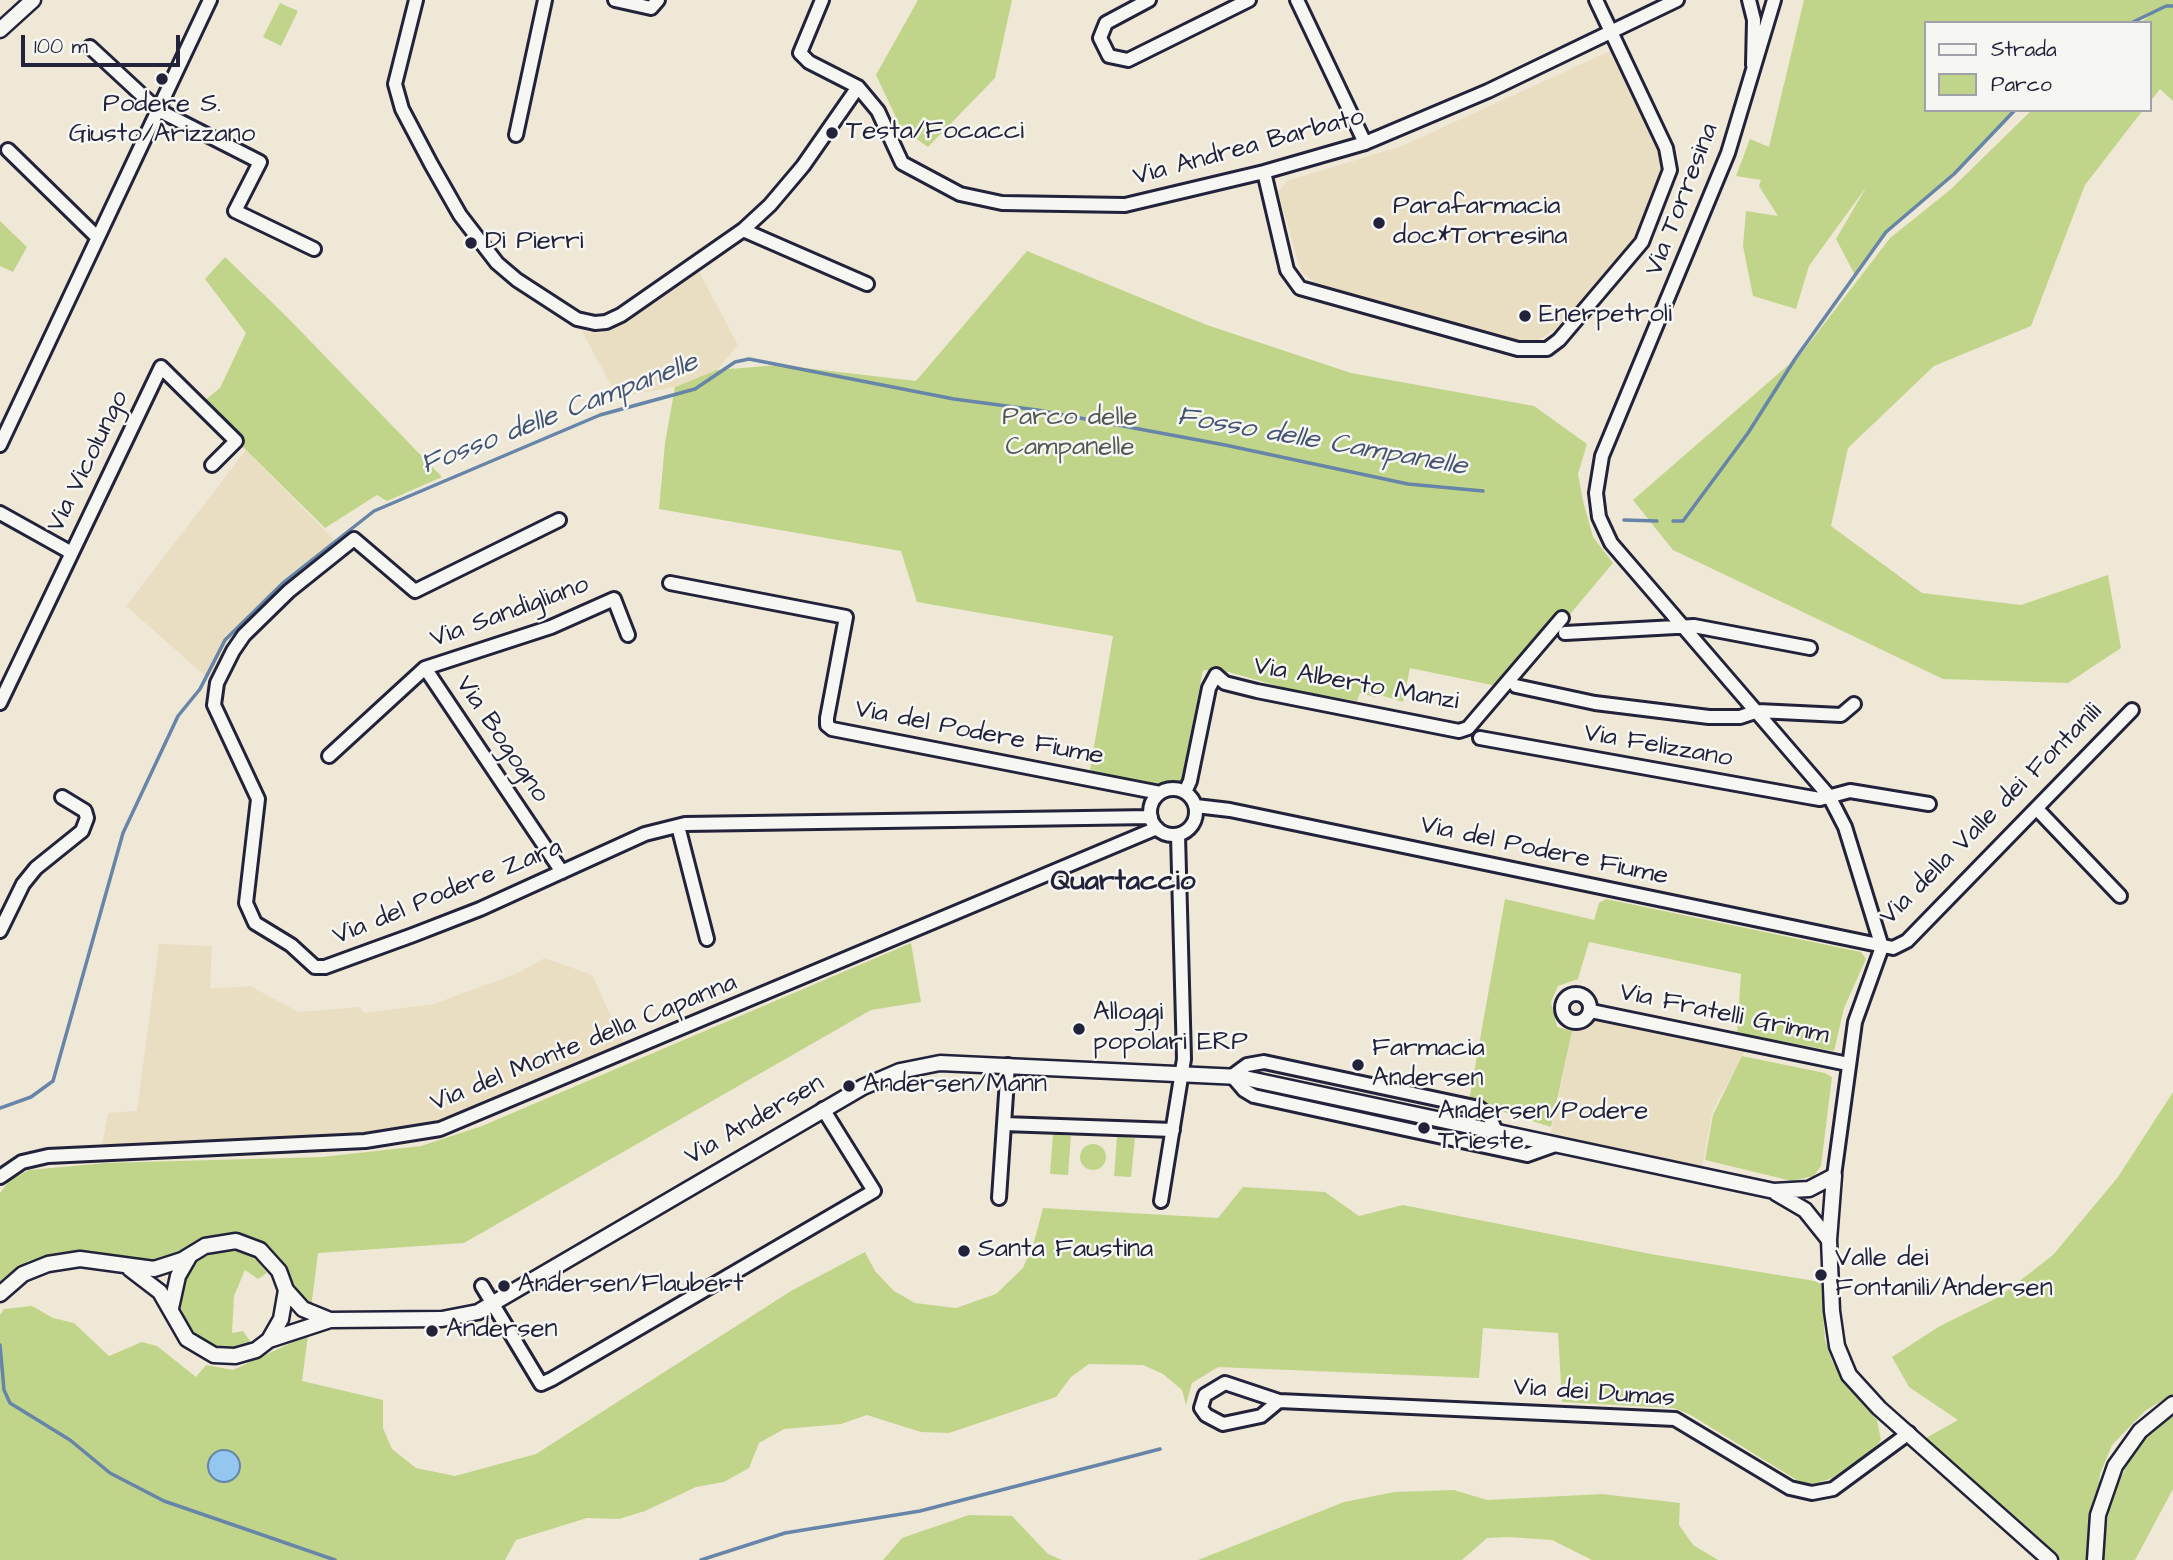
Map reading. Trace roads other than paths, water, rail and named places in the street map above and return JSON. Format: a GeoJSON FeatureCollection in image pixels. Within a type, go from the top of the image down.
{"type":"FeatureCollection","features":[{"type":"Feature","properties":{"kind":"street"},"geometry":{"type":"LineString","coordinates":[[0,30],[33,0]]}},
{"type":"Feature","properties":{"kind":"street"},"geometry":{"type":"LineString","coordinates":[[0,445],[210,0]]}},
{"type":"Feature","properties":{"kind":"street"},"geometry":{"type":"LineString","coordinates":[[416,0],[397,72],[396,91],[402,109],[448,195],[475,236],[506,271],[577,319],[600,323],[621,314],[743,230],[770,205],[803,166],[858,87],[808,62],[800,54],[821,0]]}},
{"type":"Feature","properties":{"kind":"street"},"geometry":{"type":"LineString","coordinates":[[516,135],[545,0]]}},
{"type":"Feature","properties":{"kind":"street"},"geometry":{"type":"LineString","coordinates":[[615,0],[651,8],[658,0]]}},
{"type":"Feature","properties":{"kind":"street"},"geometry":{"type":"LineString","coordinates":[[1149,0],[1111,18],[1103,26],[1100,41],[1112,57],[1128,60],[1242,1]]}},
{"type":"Feature","properties":{"kind":"street"},"geometry":{"type":"LineString","coordinates":[[1297,0],[1365,143]]}},
{"type":"Feature","properties":{"kind":"street"},"geometry":{"type":"LineString","coordinates":[[1264,172],[1287,270],[1300,288],[1512,348],[1527,351],[1547,349],[1559,340],[1642,242],[1670,170],[1666,148],[1597,0]]}},
{"type":"Feature","properties":{"kind":"street","name":"Via Andrea Barbato"},"geometry":{"type":"LineString","coordinates":[[858,87],[878,111],[902,163],[976,200],[1125,205],[1264,172],[1365,143],[1488,91],[1676,0]]}},
{"type":"Feature","properties":{"kind":"street"},"geometry":{"type":"LineString","coordinates":[[1749,0],[1754,20],[1754,72]]}},
{"type":"Feature","properties":{"kind":"street","name":"Via Torresina"},"geometry":{"type":"LineString","coordinates":[[1774,0],[1719,179],[1615,425],[1596,479],[1598,511],[1611,543],[1829,796],[1845,827],[1882,947]]}},
{"type":"Feature","properties":{"kind":"street"},"geometry":{"type":"LineString","coordinates":[[90,47],[158,110],[260,163],[235,208],[238,213],[314,250]]}},
{"type":"Feature","properties":{"kind":"street"},"geometry":{"type":"LineString","coordinates":[[8,150],[97,236]]}},
{"type":"Feature","properties":{"kind":"street"},"geometry":{"type":"LineString","coordinates":[[743,230],[867,284]]}},
{"type":"Feature","properties":{"kind":"street","name":"Via Vicolungo"},"geometry":{"type":"LineString","coordinates":[[0,703],[70,552],[161,367],[236,441],[212,465]]}},
{"type":"Feature","properties":{"kind":"street"},"geometry":{"type":"LineString","coordinates":[[0,513],[70,552]]}},
{"type":"Feature","properties":{"kind":"street","name":"Via del Podere Zara"},"geometry":{"type":"LineString","coordinates":[[559,520],[415,591],[354,539],[289,591],[244,635],[217,683],[214,705],[258,799],[245,896],[248,910],[255,923],[291,945],[315,967],[324,967],[424,931],[645,834],[678,826],[717,822],[1154,823]]}},
{"type":"Feature","properties":{"kind":"street","name":"Via del Podere Fiume"},"geometry":{"type":"LineString","coordinates":[[670,583],[846,617],[827,718],[830,729],[1160,793]]}},
{"type":"Feature","properties":{"kind":"street","name":"Via Sandigliano"},"geometry":{"type":"LineString","coordinates":[[425,668],[551,627],[614,600],[628,635]]}},
{"type":"Feature","properties":{"kind":"street","name":"Via Alberto Manzi"},"geometry":{"type":"LineString","coordinates":[[1185,792],[1190,781],[1209,688],[1216,675],[1225,683],[1256,691],[1459,730],[1468,728],[1562,618]]}},
{"type":"Feature","properties":{"kind":"street"},"geometry":{"type":"LineString","coordinates":[[1565,633],[1694,626],[1810,648]]}},
{"type":"Feature","properties":{"kind":"street"},"geometry":{"type":"LineString","coordinates":[[329,756],[425,668]]}},
{"type":"Feature","properties":{"kind":"street","name":"Via Bogogno"},"geometry":{"type":"LineString","coordinates":[[425,668],[562,872]]}},
{"type":"Feature","properties":{"kind":"street"},"geometry":{"type":"LineString","coordinates":[[1516,686],[1664,714],[1741,717],[1758,711],[1841,715],[1854,704]]}},
{"type":"Feature","properties":{"kind":"street","name":"Via della Valle dei Fontanili"},"geometry":{"type":"LineString","coordinates":[[2050,1560],[1866,1396],[1842,1359],[1832,1311],[1829,1240],[1834,1176],[1857,1015],[1882,947],[1895,947],[1906,941],[2132,710]]}},
{"type":"Feature","properties":{"kind":"street","name":"Via Felizzano"},"geometry":{"type":"LineString","coordinates":[[1480,738],[1808,797],[1850,791],[1929,804]]}},
{"type":"Feature","properties":{"kind":"street"},"geometry":{"type":"LineString","coordinates":[[1173,789],[1185,792],[1196,806],[1193,824],[1178,835],[1166,834],[1154,823],[1153,802],[1160,793],[1173,789]]}},
{"type":"Feature","properties":{"kind":"street"},"geometry":{"type":"LineString","coordinates":[[0,931],[23,884],[36,869],[82,831],[87,818],[85,811],[62,797]]}},
{"type":"Feature","properties":{"kind":"street","name":"Via del Podere Fiume"},"geometry":{"type":"LineString","coordinates":[[1196,806],[1221,808],[1882,947]]}},
{"type":"Feature","properties":{"kind":"street"},"geometry":{"type":"LineString","coordinates":[[2037,809],[2120,896]]}},
{"type":"Feature","properties":{"kind":"street","name":"Via del Monte della Capanna"},"geometry":{"type":"LineString","coordinates":[[0,1177],[18,1164],[48,1156],[365,1141],[440,1129],[1154,823]]}},
{"type":"Feature","properties":{"kind":"street"},"geometry":{"type":"LineString","coordinates":[[678,826],[707,939]]}},
{"type":"Feature","properties":{"kind":"street"},"geometry":{"type":"LineString","coordinates":[[1161,1201],[1183,1072],[1178,835]]}},
{"type":"Feature","properties":{"kind":"street","name":"Via Fratelli Grimm"},"geometry":{"type":"LineString","coordinates":[[1591,1011],[1848,1064]]}},
{"type":"Feature","properties":{"kind":"street","name":"Via Andersen"},"geometry":{"type":"LineString","coordinates":[[130,1269],[155,1286],[171,1308],[177,1326],[187,1339],[214,1355],[241,1355],[269,1340],[330,1320],[450,1318],[478,1312],[873,1082],[911,1068],[946,1063],[1232,1076],[1774,1192],[1805,1190],[1834,1176]]}},
{"type":"Feature","properties":{"kind":"street"},"geometry":{"type":"LineString","coordinates":[[999,1198],[1008,1065]]}},
{"type":"Feature","properties":{"kind":"street","name":"Via Andersen"},"geometry":{"type":"LineString","coordinates":[[1232,1076],[1247,1093],[1259,1098],[1527,1155],[1538,1153],[1555,1144]]}},
{"type":"Feature","properties":{"kind":"street"},"geometry":{"type":"LineString","coordinates":[[482,1286],[541,1384],[874,1191],[824,1109]]}},
{"type":"Feature","properties":{"kind":"street"},"geometry":{"type":"LineString","coordinates":[[1004,1124],[1173,1130]]}},
{"type":"Feature","properties":{"kind":"street","name":"Via Andersen"},"geometry":{"type":"LineString","coordinates":[[1774,1192],[1805,1210],[1829,1240]]}},
{"type":"Feature","properties":{"kind":"street","name":"Via Andersen"},"geometry":{"type":"LineString","coordinates":[[0,1294],[29,1271],[55,1263],[91,1260],[130,1269],[162,1268],[217,1242],[247,1244],[274,1263],[286,1290],[303,1309],[330,1320]]}},
{"type":"Feature","properties":{"kind":"street"},"geometry":{"type":"LineString","coordinates":[[171,1308],[175,1283],[190,1255]]}},
{"type":"Feature","properties":{"kind":"street"},"geometry":{"type":"LineString","coordinates":[[269,1340],[281,1319],[286,1290]]}},
{"type":"Feature","properties":{"kind":"street","name":"Via dei Dumas"},"geometry":{"type":"LineString","coordinates":[[1279,1401],[1261,1416],[1223,1424],[1206,1415],[1201,1408],[1205,1395],[1225,1383],[1279,1401],[1675,1419],[1790,1488],[1812,1493],[1833,1489],[1909,1433]]}},
{"type":"Feature","properties":{"kind":"street"},"geometry":{"type":"LineString","coordinates":[[2095,1560],[2100,1508],[2115,1466],[2140,1432],[2173,1404]]}},
{"type":"Feature","properties":{"kind":"water"},"geometry":{"type":"Polygon","coordinates":[[[224,1450],[235,1455],[240,1466],[235,1477],[224,1482],[213,1477],[208,1466],[213,1455],[224,1450]]]}},
{"type":"Feature","properties":{"kind":"waterway","name":"Fosso delle Campanelle"},"geometry":{"type":"LineString","coordinates":[[2135,21],[2166,6],[2173,6]]}},
{"type":"Feature","properties":{"kind":"waterway","name":"Fosso delle Campanelle"},"geometry":{"type":"LineString","coordinates":[[1673,521],[1683,521],[1748,433],[1795,359],[1886,232],[1954,174],[2013,112]]}},
{"type":"Feature","properties":{"kind":"waterway","name":"Fosso delle Campanelle"},"geometry":{"type":"LineString","coordinates":[[0,1108],[31,1097],[53,1081],[123,833],[178,716],[200,689],[225,640],[284,582],[374,511],[600,415],[695,389],[735,362],[749,359],[954,399],[1037,410],[1225,445],[1408,484],[1483,491]]}},
{"type":"Feature","properties":{"kind":"waterway","name":"Fosso delle Campanelle"},"geometry":{"type":"LineString","coordinates":[[1624,520],[1657,521]]}},
{"type":"Feature","properties":{"kind":"waterway"},"geometry":{"type":"LineString","coordinates":[[0,1345],[4,1390],[10,1403],[70,1440],[110,1473],[164,1501],[335,1560]]}},
{"type":"Feature","properties":{"kind":"waterway"},"geometry":{"type":"LineString","coordinates":[[701,1560],[785,1533],[920,1511],[1160,1449]]}},
{"type":"Feature","properties":{"kind":"place","name":"Podere S. Giusto/Arizzano"},"geometry":{"type":"Point","coordinates":[162,79]}},
{"type":"Feature","properties":{"kind":"place","name":"Testa/Focacci"},"geometry":{"type":"Point","coordinates":[832,133]}},
{"type":"Feature","properties":{"kind":"place","name":"Parafarmacia doc*Torresina"},"geometry":{"type":"Point","coordinates":[1379,223]}},
{"type":"Feature","properties":{"kind":"place","name":"Di Pierri"},"geometry":{"type":"Point","coordinates":[471,243]}},
{"type":"Feature","properties":{"kind":"place","name":"Enerpetroli"},"geometry":{"type":"Point","coordinates":[1525,316]}},
{"type":"Feature","properties":{"kind":"place","name":"Alloggi popolari ERP"},"geometry":{"type":"Point","coordinates":[1079,1029]}},
{"type":"Feature","properties":{"kind":"place","name":"Farmacia Andersen"},"geometry":{"type":"Point","coordinates":[1358,1065]}},
{"type":"Feature","properties":{"kind":"place","name":"Andersen/Mann"},"geometry":{"type":"Point","coordinates":[849,1086]}},
{"type":"Feature","properties":{"kind":"place","name":"Andersen/Podere Trieste"},"geometry":{"type":"Point","coordinates":[1424,1128]}},
{"type":"Feature","properties":{"kind":"place","name":"Santa Faustina"},"geometry":{"type":"Point","coordinates":[964,1251]}},
{"type":"Feature","properties":{"kind":"place","name":"Valle dei Fontanili/Andersen"},"geometry":{"type":"Point","coordinates":[1821,1275]}},
{"type":"Feature","properties":{"kind":"place","name":"Andersen/Flaubert"},"geometry":{"type":"Point","coordinates":[504,1286]}},
{"type":"Feature","properties":{"kind":"place","name":"Andersen"},"geometry":{"type":"Point","coordinates":[432,1331]}},
{"type":"Feature","properties":{"kind":"district","name":"Quartaccio"},"geometry":{"type":"Point","coordinates":[1123,883]}},
{"type":"Feature","properties":{"kind":"park label","name":"Parco delle Campanelle"},"geometry":{"type":"Point","coordinates":[1070,434]}}]}
